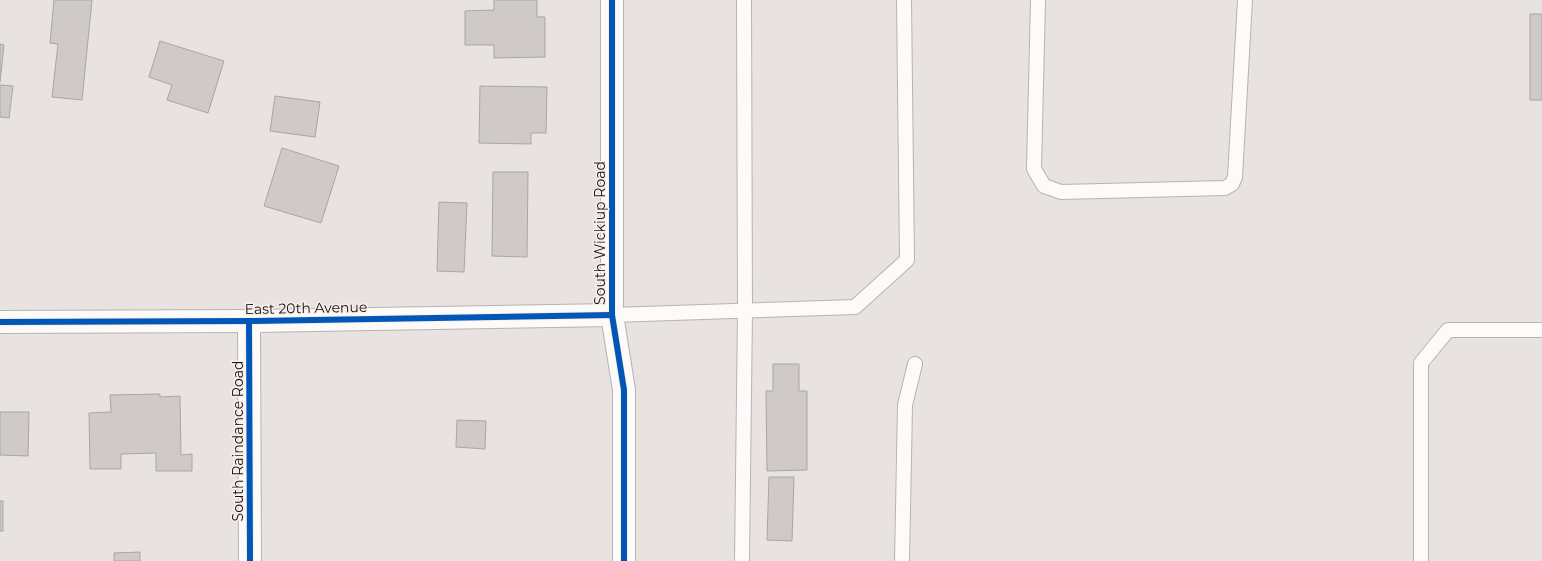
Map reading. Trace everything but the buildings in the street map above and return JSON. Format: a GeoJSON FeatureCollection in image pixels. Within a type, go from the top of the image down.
{"type":"FeatureCollection","features":[{"type":"Feature","properties":{"kind":"street","name":"South Wickiup Road"},"geometry":{"type":"LineString","coordinates":[[612,0],[612,315],[624,390],[624,561]]}},
{"type":"Feature","properties":{"kind":"street","name":"East 20th Avenue"},"geometry":{"type":"LineString","coordinates":[[0,322],[250,321],[612,315]]}},
{"type":"Feature","properties":{"kind":"street","name":"South Raindance Road"},"geometry":{"type":"LineString","coordinates":[[250,321],[250,561]]}},
{"type":"Feature","properties":{"kind":"lane"},"geometry":{"type":"LineString","coordinates":[[742,561],[746,311],[744,0]]}},
{"type":"Feature","properties":{"kind":"lane"},"geometry":{"type":"LineString","coordinates":[[612,315],[855,307],[907,260],[904,0]]}},
{"type":"Feature","properties":{"kind":"lane"},"geometry":{"type":"LineString","coordinates":[[1038,0],[1034,169],[1044,186],[1061,192],[1225,188],[1232,184],[1235,177],[1244,0]]}},
{"type":"Feature","properties":{"kind":"lane"},"geometry":{"type":"LineString","coordinates":[[1421,561],[1421,363],[1448,330],[1542,330]]}},
{"type":"Feature","properties":{"kind":"lane"},"geometry":{"type":"LineString","coordinates":[[902,561],[905,405],[915,364]]}},
{"type":"Feature","properties":{"kind":"cycle path"},"geometry":{"type":"LineString","coordinates":[[612,0],[612,315],[624,390],[624,561]]}},
{"type":"Feature","properties":{"kind":"cycle path"},"geometry":{"type":"LineString","coordinates":[[0,322],[249,321],[612,315]]}},
{"type":"Feature","properties":{"kind":"cycle path"},"geometry":{"type":"LineString","coordinates":[[249,321],[250,561]]}}]}
